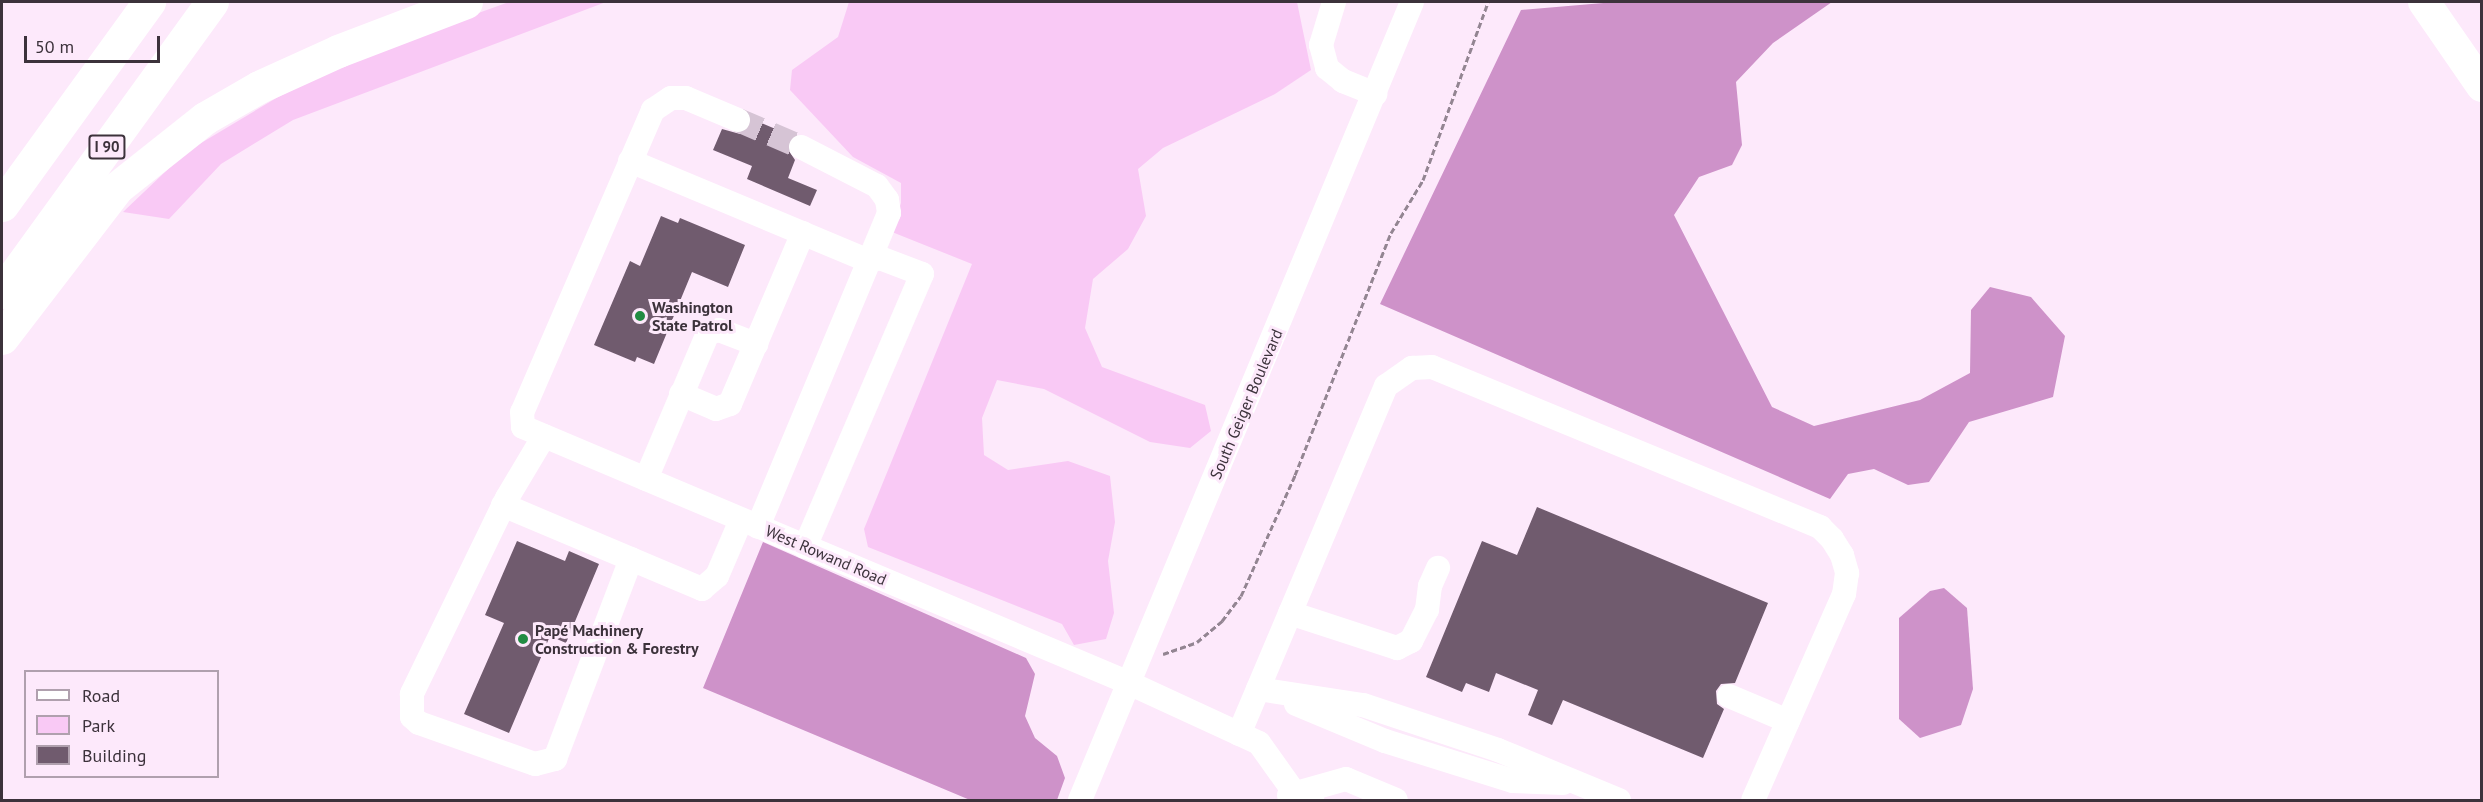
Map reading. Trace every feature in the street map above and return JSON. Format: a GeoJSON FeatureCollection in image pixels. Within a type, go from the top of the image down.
{"type":"FeatureCollection","features":[{"type":"Feature","properties":{"kind":"highway"},"geometry":{"type":"LineString","coordinates":[[66,117],[123,2]]}},
{"type":"Feature","properties":{"kind":"highway"},"geometry":{"type":"LineString","coordinates":[[2,205],[149,2]]}},
{"type":"Feature","properties":{"kind":"highway","name":"I 90"},"geometry":{"type":"LineString","coordinates":[[2,292],[212,2]]}},
{"type":"Feature","properties":{"kind":"highway"},"geometry":{"type":"LineString","coordinates":[[2,338],[118,187],[205,118],[259,87],[338,51],[466,2]]}},
{"type":"Feature","properties":{"kind":"main road"},"geometry":{"type":"LineString","coordinates":[[2424,2],[2481,86]]}},
{"type":"Feature","properties":{"kind":"street"},"geometry":{"type":"LineString","coordinates":[[1334,2],[1321,45],[1327,68],[1343,81],[1376,94]]}},
{"type":"Feature","properties":{"kind":"street","name":"South Geiger Boulevard"},"geometry":{"type":"LineString","coordinates":[[1080,801],[1414,3]]}},
{"type":"Feature","properties":{"kind":"street"},"geometry":{"type":"LineString","coordinates":[[631,559],[555,759],[535,764],[419,723],[410,706],[412,693],[503,505],[534,432],[522,412],[634,151],[654,110],[671,98],[686,98],[738,120]]}},
{"type":"Feature","properties":{"kind":"street"},"geometry":{"type":"LineString","coordinates":[[503,505],[702,589],[717,576],[750,523],[889,213],[887,200],[877,186],[801,147]]}},
{"type":"Feature","properties":{"kind":"street"},"geometry":{"type":"LineString","coordinates":[[634,151],[803,234],[869,261],[880,258],[922,274],[805,547]]}},
{"type":"Feature","properties":{"kind":"street"},"geometry":{"type":"LineString","coordinates":[[681,394],[716,409],[730,404],[803,234]]}},
{"type":"Feature","properties":{"kind":"street"},"geometry":{"type":"LineString","coordinates":[[646,479],[708,333],[719,330],[756,344]]}},
{"type":"Feature","properties":{"kind":"street"},"geometry":{"type":"LineString","coordinates":[[1239,734],[1386,386],[1412,369],[1432,367],[1820,527],[1832,539],[1842,555],[1846,573],[1844,594],[1753,801]]}},
{"type":"Feature","properties":{"kind":"street","name":"West Rowand Road"},"geometry":{"type":"LineString","coordinates":[[534,432],[805,547],[1133,674],[1259,743],[1295,798]]}},
{"type":"Feature","properties":{"kind":"street"},"geometry":{"type":"LineString","coordinates":[[1290,613],[1397,648],[1411,640],[1427,610],[1430,586],[1438,568]]}},
{"type":"Feature","properties":{"kind":"street"},"geometry":{"type":"LineString","coordinates":[[1258,688],[1363,705],[1498,750],[1619,801]]}},
{"type":"Feature","properties":{"kind":"street"},"geometry":{"type":"LineString","coordinates":[[1729,696],[1788,721]]}},
{"type":"Feature","properties":{"kind":"street"},"geometry":{"type":"LineString","coordinates":[[1295,798],[1346,779],[1396,801]]}},
{"type":"Feature","properties":{"kind":"path"},"geometry":{"type":"LineString","coordinates":[[1133,674],[1197,642],[1222,621],[1241,596],[1295,475],[1391,233],[1423,180],[1488,2]]}},
{"type":"Feature","properties":{"kind":"green space"},"geometry":{"type":"Polygon","coordinates":[[[509,2],[606,2],[293,120],[221,164],[169,219],[123,212],[186,152],[278,97],[367,53],[509,2]]]}},
{"type":"Feature","properties":{"kind":"green space"},"geometry":{"type":"Polygon","coordinates":[[[849,2],[1297,2],[1311,70],[1275,94],[1163,148],[1138,169],[1146,216],[1128,249],[1093,279],[1085,328],[1102,367],[1205,405],[1211,431],[1190,448],[1150,442],[1044,389],[997,380],[982,418],[984,455],[1008,470],[1068,461],[1110,476],[1115,522],[1108,561],[1114,613],[1106,639],[1074,645],[1062,624],[868,547],[864,529],[972,264],[892,232],[901,203],[901,183],[853,157],[790,90],[792,70],[838,37],[849,2]]]}},
{"type":"Feature","properties":{"kind":"shaded area"},"geometry":{"type":"Polygon","coordinates":[[[1615,2],[1832,2],[1773,43],[1736,82],[1742,145],[1732,165],[1699,177],[1674,215],[1772,407],[1814,426],[1920,400],[1970,373],[1971,310],[1990,287],[2031,297],[2065,336],[2053,397],[1969,422],[1929,482],[1908,485],[1874,469],[1848,474],[1830,499],[1380,304],[1521,10],[1615,2]]]}},
{"type":"Feature","properties":{"kind":"shaded area"},"geometry":{"type":"Polygon","coordinates":[[[763,542],[1026,658],[1035,674],[1025,716],[1035,738],[1057,756],[1065,778],[1057,800],[970,800],[703,688],[763,542]]]}},
{"type":"Feature","properties":{"kind":"shaded area"},"geometry":{"type":"Polygon","coordinates":[[[1944,588],[1967,608],[1973,689],[1961,725],[1920,738],[1899,719],[1899,618],[1930,591],[1944,588]]]}},
{"type":"Feature","properties":{"kind":"building"},"geometry":{"type":"Polygon","coordinates":[[[752,119],[792,136],[787,148],[795,160],[788,178],[817,190],[810,206],[747,179],[752,166],[713,150],[722,129],[740,134],[747,131],[752,119]]]}},
{"type":"Feature","properties":{"kind":"building","name":"Washington State Patrol"},"geometry":{"type":"Polygon","coordinates":[[[661,216],[678,223],[680,218],[745,245],[728,287],[692,272],[654,364],[637,357],[635,362],[594,345],[630,261],[640,266],[661,216]]]}},
{"type":"Feature","properties":{"kind":"building"},"geometry":{"type":"Polygon","coordinates":[[[1537,507],[1768,603],[1735,683],[1721,684],[1716,691],[1717,704],[1724,709],[1703,758],[1563,700],[1552,725],[1528,715],[1538,690],[1496,673],[1489,692],[1466,683],[1462,692],[1426,677],[1482,541],[1517,555],[1537,507]]]}},
{"type":"Feature","properties":{"kind":"building","name":"Papé Machinery Construction & Forestry"},"geometry":{"type":"Polygon","coordinates":[[[517,541],[565,561],[569,551],[599,564],[566,643],[550,636],[509,733],[464,714],[504,623],[485,615],[517,541]]]}},
{"type":"Feature","properties":{"kind":"tunnel"},"geometry":{"type":"LineString","coordinates":[[738,120],[801,147]]}},
{"type":"Feature","properties":{"kind":"place","name":"Washington State Patrol"},"geometry":{"type":"Point","coordinates":[640,316]}},
{"type":"Feature","properties":{"kind":"place","name":"Papé Machinery Construction & Forestry"},"geometry":{"type":"Point","coordinates":[523,639]}}]}
